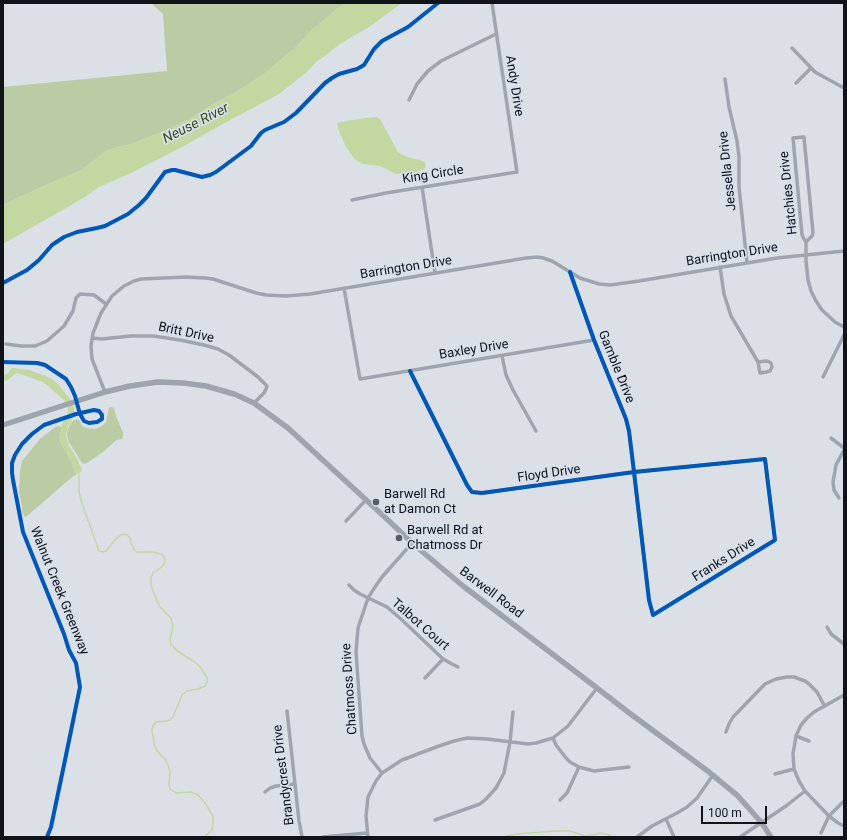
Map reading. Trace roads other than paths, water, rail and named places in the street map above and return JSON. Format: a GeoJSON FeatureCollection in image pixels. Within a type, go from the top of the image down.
{"type":"FeatureCollection","features":[{"type":"Feature","properties":{"kind":"street","name":"Andy Drive"},"geometry":{"type":"LineString","coordinates":[[492,3],[516,172]]}},
{"type":"Feature","properties":{"kind":"street"},"geometry":{"type":"LineString","coordinates":[[408,100],[417,84],[428,71],[441,60],[496,34]]}},
{"type":"Feature","properties":{"kind":"street"},"geometry":{"type":"LineString","coordinates":[[792,48],[811,68],[844,88]]}},
{"type":"Feature","properties":{"kind":"street"},"geometry":{"type":"LineString","coordinates":[[796,83],[811,68]]}},
{"type":"Feature","properties":{"kind":"street","name":"Jessella Drive"},"geometry":{"type":"LineString","coordinates":[[725,79],[739,157],[739,187],[747,263]]}},
{"type":"Feature","properties":{"kind":"street","name":"Hatchies Drive"},"geometry":{"type":"LineString","coordinates":[[806,242],[812,236],[813,227],[804,137],[793,138],[802,235],[806,242],[808,280],[811,291],[822,310],[829,318],[844,327]]}},
{"type":"Feature","properties":{"kind":"street","name":"King Circle"},"geometry":{"type":"LineString","coordinates":[[352,200],[516,172]]}},
{"type":"Feature","properties":{"kind":"street"},"geometry":{"type":"LineString","coordinates":[[422,187],[435,273]]}},
{"type":"Feature","properties":{"kind":"street","name":"Barrington Drive"},"geometry":{"type":"LineString","coordinates":[[105,392],[92,359],[92,338],[97,321],[106,304],[116,292],[134,281],[150,278],[205,278],[213,279],[256,293],[276,296],[298,295],[537,257],[552,261],[580,278],[591,282],[610,285],[806,254],[844,251]]}},
{"type":"Feature","properties":{"kind":"street"},"geometry":{"type":"LineString","coordinates":[[720,267],[724,294],[728,309],[735,324],[758,362],[760,373],[770,371],[772,367],[771,363],[767,361],[758,362]]}},
{"type":"Feature","properties":{"kind":"street","name":"Gamble Drive"},"geometry":{"type":"LineString","coordinates":[[570,272],[594,340],[626,419],[634,472],[649,600],[653,615]]}},
{"type":"Feature","properties":{"kind":"street","name":"Baxley Drive"},"geometry":{"type":"LineString","coordinates":[[344,288],[360,379],[594,340]]}},
{"type":"Feature","properties":{"kind":"street"},"geometry":{"type":"LineString","coordinates":[[6,344],[34,346],[47,341],[64,326],[73,311],[76,298],[80,294],[94,295],[106,304]]}},
{"type":"Feature","properties":{"kind":"street"},"geometry":{"type":"LineString","coordinates":[[823,377],[844,335]]}},
{"type":"Feature","properties":{"kind":"street","name":"Britt Drive"},"geometry":{"type":"LineString","coordinates":[[92,338],[101,339],[131,336],[152,336],[175,339],[211,347],[229,355],[258,377],[267,386],[264,393],[254,403]]}},
{"type":"Feature","properties":{"kind":"street"},"geometry":{"type":"LineString","coordinates":[[502,356],[506,375],[536,431]]}},
{"type":"Feature","properties":{"kind":"street","name":"Floyd Drive"},"geometry":{"type":"LineString","coordinates":[[410,371],[467,485],[472,492],[482,493],[634,472],[764,459]]}},
{"type":"Feature","properties":{"kind":"street","name":"Barwell Road"},"geometry":{"type":"LineString","coordinates":[[3,425],[105,392],[158,382],[183,383],[218,389],[254,403],[288,428],[412,543],[463,586],[737,795],[761,822],[771,837]]}},
{"type":"Feature","properties":{"kind":"street"},"geometry":{"type":"LineString","coordinates":[[830,438],[844,449],[836,465],[833,482],[834,490],[839,498]]}},
{"type":"Feature","properties":{"kind":"street","name":"Franks Drive"},"geometry":{"type":"LineString","coordinates":[[653,615],[775,540],[764,459]]}},
{"type":"Feature","properties":{"kind":"street"},"geometry":{"type":"LineString","coordinates":[[346,521],[366,500]]}},
{"type":"Feature","properties":{"kind":"street","name":"Chatmoss Drive"},"geometry":{"type":"LineString","coordinates":[[382,773],[370,758],[362,736],[356,640],[358,628],[368,598],[382,577],[412,543]]}},
{"type":"Feature","properties":{"kind":"street","name":"Talbot Court"},"geometry":{"type":"LineString","coordinates":[[349,585],[354,590],[387,608],[402,620],[443,659],[458,667]]}},
{"type":"Feature","properties":{"kind":"street"},"geometry":{"type":"LineString","coordinates":[[827,627],[831,634],[844,644]]}},
{"type":"Feature","properties":{"kind":"street"},"geometry":{"type":"LineString","coordinates":[[425,678],[443,659]]}},
{"type":"Feature","properties":{"kind":"street"},"geometry":{"type":"LineString","coordinates":[[726,732],[733,717],[765,684],[776,679],[794,677],[805,681],[817,692],[824,705]]}},
{"type":"Feature","properties":{"kind":"street"},"geometry":{"type":"LineString","coordinates":[[323,837],[367,835],[366,816],[368,797],[382,773],[402,760],[439,746],[467,738],[528,744],[553,738],[568,726],[597,688]]}},
{"type":"Feature","properties":{"kind":"street"},"geometry":{"type":"LineString","coordinates":[[844,695],[824,705],[807,718],[801,725],[796,736],[793,754],[794,769],[805,791],[830,816],[844,826]]}},
{"type":"Feature","properties":{"kind":"street","name":"Brandycrest Drive"},"geometry":{"type":"LineString","coordinates":[[287,711],[299,822],[302,837]]}},
{"type":"Feature","properties":{"kind":"street"},"geometry":{"type":"LineString","coordinates":[[435,820],[476,805],[492,794],[504,773],[510,742],[513,712]]}},
{"type":"Feature","properties":{"kind":"street"},"geometry":{"type":"LineString","coordinates":[[796,736],[809,741]]}},
{"type":"Feature","properties":{"kind":"street"},"geometry":{"type":"LineString","coordinates":[[553,738],[556,745],[566,758],[579,767],[594,770],[629,767]]}},
{"type":"Feature","properties":{"kind":"street"},"geometry":{"type":"LineString","coordinates":[[560,800],[567,793],[579,767]]}},
{"type":"Feature","properties":{"kind":"street"},"geometry":{"type":"LineString","coordinates":[[775,774],[794,769]]}},
{"type":"Feature","properties":{"kind":"street"},"geometry":{"type":"LineString","coordinates":[[637,837],[652,826],[687,807],[697,798],[712,775]]}},
{"type":"Feature","properties":{"kind":"street"},"geometry":{"type":"LineString","coordinates":[[265,792],[276,786],[295,784]]}},
{"type":"Feature","properties":{"kind":"street"},"geometry":{"type":"LineString","coordinates":[[740,837],[786,806],[805,791]]}},
{"type":"Feature","properties":{"kind":"street"},"geometry":{"type":"LineString","coordinates":[[821,832],[830,816],[844,801]]}},
{"type":"Feature","properties":{"kind":"street"},"geometry":{"type":"LineString","coordinates":[[666,819],[674,837]]}},
{"type":"Feature","properties":{"kind":"water","name":"Neuse River"},"geometry":{"type":"Polygon","coordinates":[[[345,3],[402,3],[369,27],[340,44],[317,61],[307,72],[279,94],[182,147],[133,172],[99,187],[85,197],[3,244],[3,205],[80,171],[108,150],[132,144],[190,119],[241,89],[264,74],[295,48],[312,30],[345,3]]]}},
{"type":"Feature","properties":{"kind":"water"},"geometry":{"type":"Polygon","coordinates":[[[375,117],[380,119],[398,152],[407,157],[423,161],[426,167],[423,170],[411,173],[396,174],[380,166],[363,164],[354,158],[346,147],[337,123],[375,117]]]}},
{"type":"Feature","properties":{"kind":"water"},"geometry":{"type":"Polygon","coordinates":[[[12,368],[29,370],[52,379],[70,399],[74,408],[74,413],[66,435],[69,446],[82,468],[81,472],[77,474],[75,473],[72,462],[59,437],[62,430],[62,424],[68,412],[68,408],[64,400],[43,382],[17,373],[6,381],[3,380],[3,376],[12,368]]]}},
{"type":"Feature","properties":{"kind":"waterway"},"geometry":{"type":"LineString","coordinates":[[79,473],[79,493],[99,551],[106,551],[116,539],[124,534],[130,538],[134,550],[137,552],[152,552],[161,554],[164,557],[165,562],[163,566],[153,573],[151,585],[160,607],[171,618],[173,626],[170,639],[171,644],[176,650],[196,663],[207,678],[205,686],[187,691],[182,695],[173,717],[170,720],[156,722],[152,730],[154,744],[157,751],[165,759],[170,771],[170,789],[176,793],[191,792],[198,795],[213,816],[213,826],[211,831],[204,837]]}},
{"type":"Feature","properties":{"kind":"waterway"},"geometry":{"type":"LineString","coordinates":[[503,837],[516,834],[555,831],[570,831],[586,836],[601,833],[610,835],[611,837]]}},
{"type":"Feature","properties":{"kind":"place","name":"Barwell Rd at Damon Ct"},"geometry":{"type":"Point","coordinates":[376,502]}},
{"type":"Feature","properties":{"kind":"place","name":"Barwell Rd at Chatmoss Dr"},"geometry":{"type":"Point","coordinates":[399,538]}}]}
